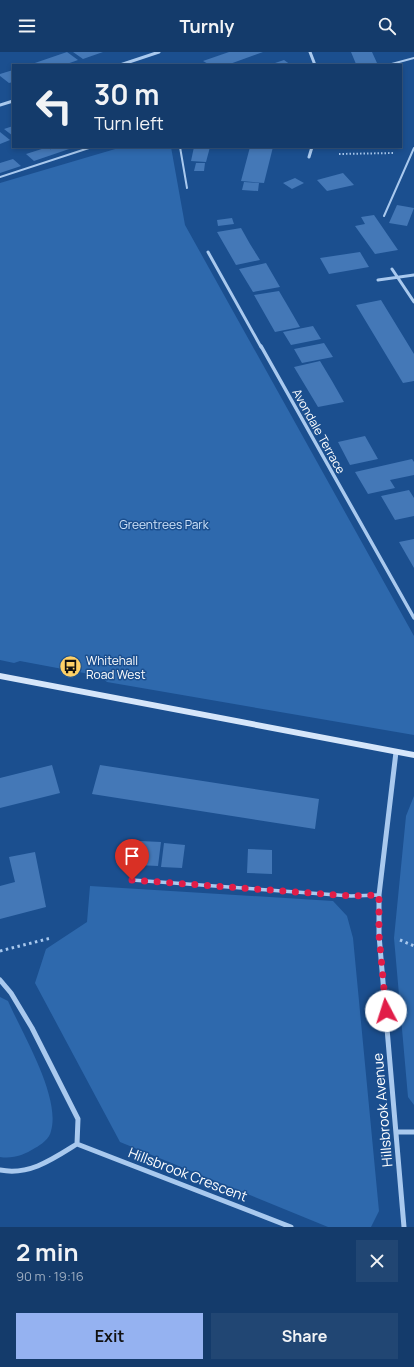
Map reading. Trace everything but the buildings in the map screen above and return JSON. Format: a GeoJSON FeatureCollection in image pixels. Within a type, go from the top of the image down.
{"type":"FeatureCollection","features":[{"type":"Feature","properties":{"kind":"street"},"geometry":{"type":"LineString","coordinates":[[123,64],[159,52]]}},
{"type":"Feature","properties":{"kind":"street"},"geometry":{"type":"LineString","coordinates":[[310,52],[315,64]]}},
{"type":"Feature","properties":{"kind":"street"},"geometry":{"type":"LineString","coordinates":[[0,105],[12,101]]}},
{"type":"Feature","properties":{"kind":"street"},"geometry":{"type":"LineString","coordinates":[[309,157],[312,148]]}},
{"type":"Feature","properties":{"kind":"street","name":"Avondale Terrace"},"geometry":{"type":"LineString","coordinates":[[208,252],[414,618]]}},
{"type":"Feature","properties":{"kind":"street"},"geometry":{"type":"LineString","coordinates":[[392,269],[414,302]]}},
{"type":"Feature","properties":{"kind":"street"},"geometry":{"type":"LineString","coordinates":[[378,280],[414,275]]}},
{"type":"Feature","properties":{"kind":"street"},"geometry":{"type":"LineString","coordinates":[[0,676],[414,755]]}},
{"type":"Feature","properties":{"kind":"street","name":"Hillsbrook Avenue"},"geometry":{"type":"LineString","coordinates":[[396,752],[379,895],[379,935],[404,1227]]}},
{"type":"Feature","properties":{"kind":"street"},"geometry":{"type":"LineString","coordinates":[[0,980],[12,993],[32,1028],[78,1119],[77,1144],[39,1166],[10,1173],[0,1170]]}},
{"type":"Feature","properties":{"kind":"street"},"geometry":{"type":"LineString","coordinates":[[397,1132],[414,1132]]}},
{"type":"Feature","properties":{"kind":"street","name":"Hillsbrook Crescent"},"geometry":{"type":"LineString","coordinates":[[77,1144],[291,1227]]}},
{"type":"Feature","properties":{"kind":"lane"},"geometry":{"type":"LineString","coordinates":[[392,64],[414,58]]}},
{"type":"Feature","properties":{"kind":"lane"},"geometry":{"type":"LineString","coordinates":[[0,177],[89,148]]}},
{"type":"Feature","properties":{"kind":"lane"},"geometry":{"type":"LineString","coordinates":[[180,148],[187,188]]}},
{"type":"Feature","properties":{"kind":"lane"},"geometry":{"type":"LineString","coordinates":[[384,216],[414,148]]}},
{"type":"Feature","properties":{"kind":"lane"},"geometry":{"type":"LineString","coordinates":[[132,880],[351,896],[379,895]]}},
{"type":"Feature","properties":{"kind":"path"},"geometry":{"type":"LineString","coordinates":[[338,154],[412,152]]}},
{"type":"Feature","properties":{"kind":"path"},"geometry":{"type":"LineString","coordinates":[[0,951],[51,938]]}},
{"type":"Feature","properties":{"kind":"path"},"geometry":{"type":"LineString","coordinates":[[400,940],[414,946]]}},
{"type":"Feature","properties":{"kind":"green space","name":"Greentrees Park"},"geometry":{"type":"Polygon","coordinates":[[[119,148],[171,148],[185,225],[414,636],[414,735],[107,682],[100,676],[20,661],[14,663],[0,660],[0,183],[119,148]]]}},
{"type":"Feature","properties":{"kind":"green space"},"geometry":{"type":"Polygon","coordinates":[[[414,796],[414,1105],[408,1097],[394,938],[406,816],[414,796]]]}},
{"type":"Feature","properties":{"kind":"green space"},"geometry":{"type":"Polygon","coordinates":[[[90,886],[333,901],[347,916],[353,938],[379,1211],[371,1227],[328,1227],[120,1142],[35,983],[46,949],[87,922],[90,886]]]}},
{"type":"Feature","properties":{"kind":"green space"},"geometry":{"type":"Polygon","coordinates":[[[0,997],[8,1001],[38,1065],[45,1083],[53,1117],[50,1134],[45,1141],[27,1153],[9,1157],[0,1157],[0,997]]]}},
{"type":"Feature","properties":{"kind":"place","name":"Whitehall Road West"},"geometry":{"type":"Point","coordinates":[71,667]}},
{"type":"Feature","properties":{"kind":"route"},"geometry":{"type":"LineString","coordinates":[[132,880],[351,896],[379,895],[379,935],[386,1011]]}}]}
